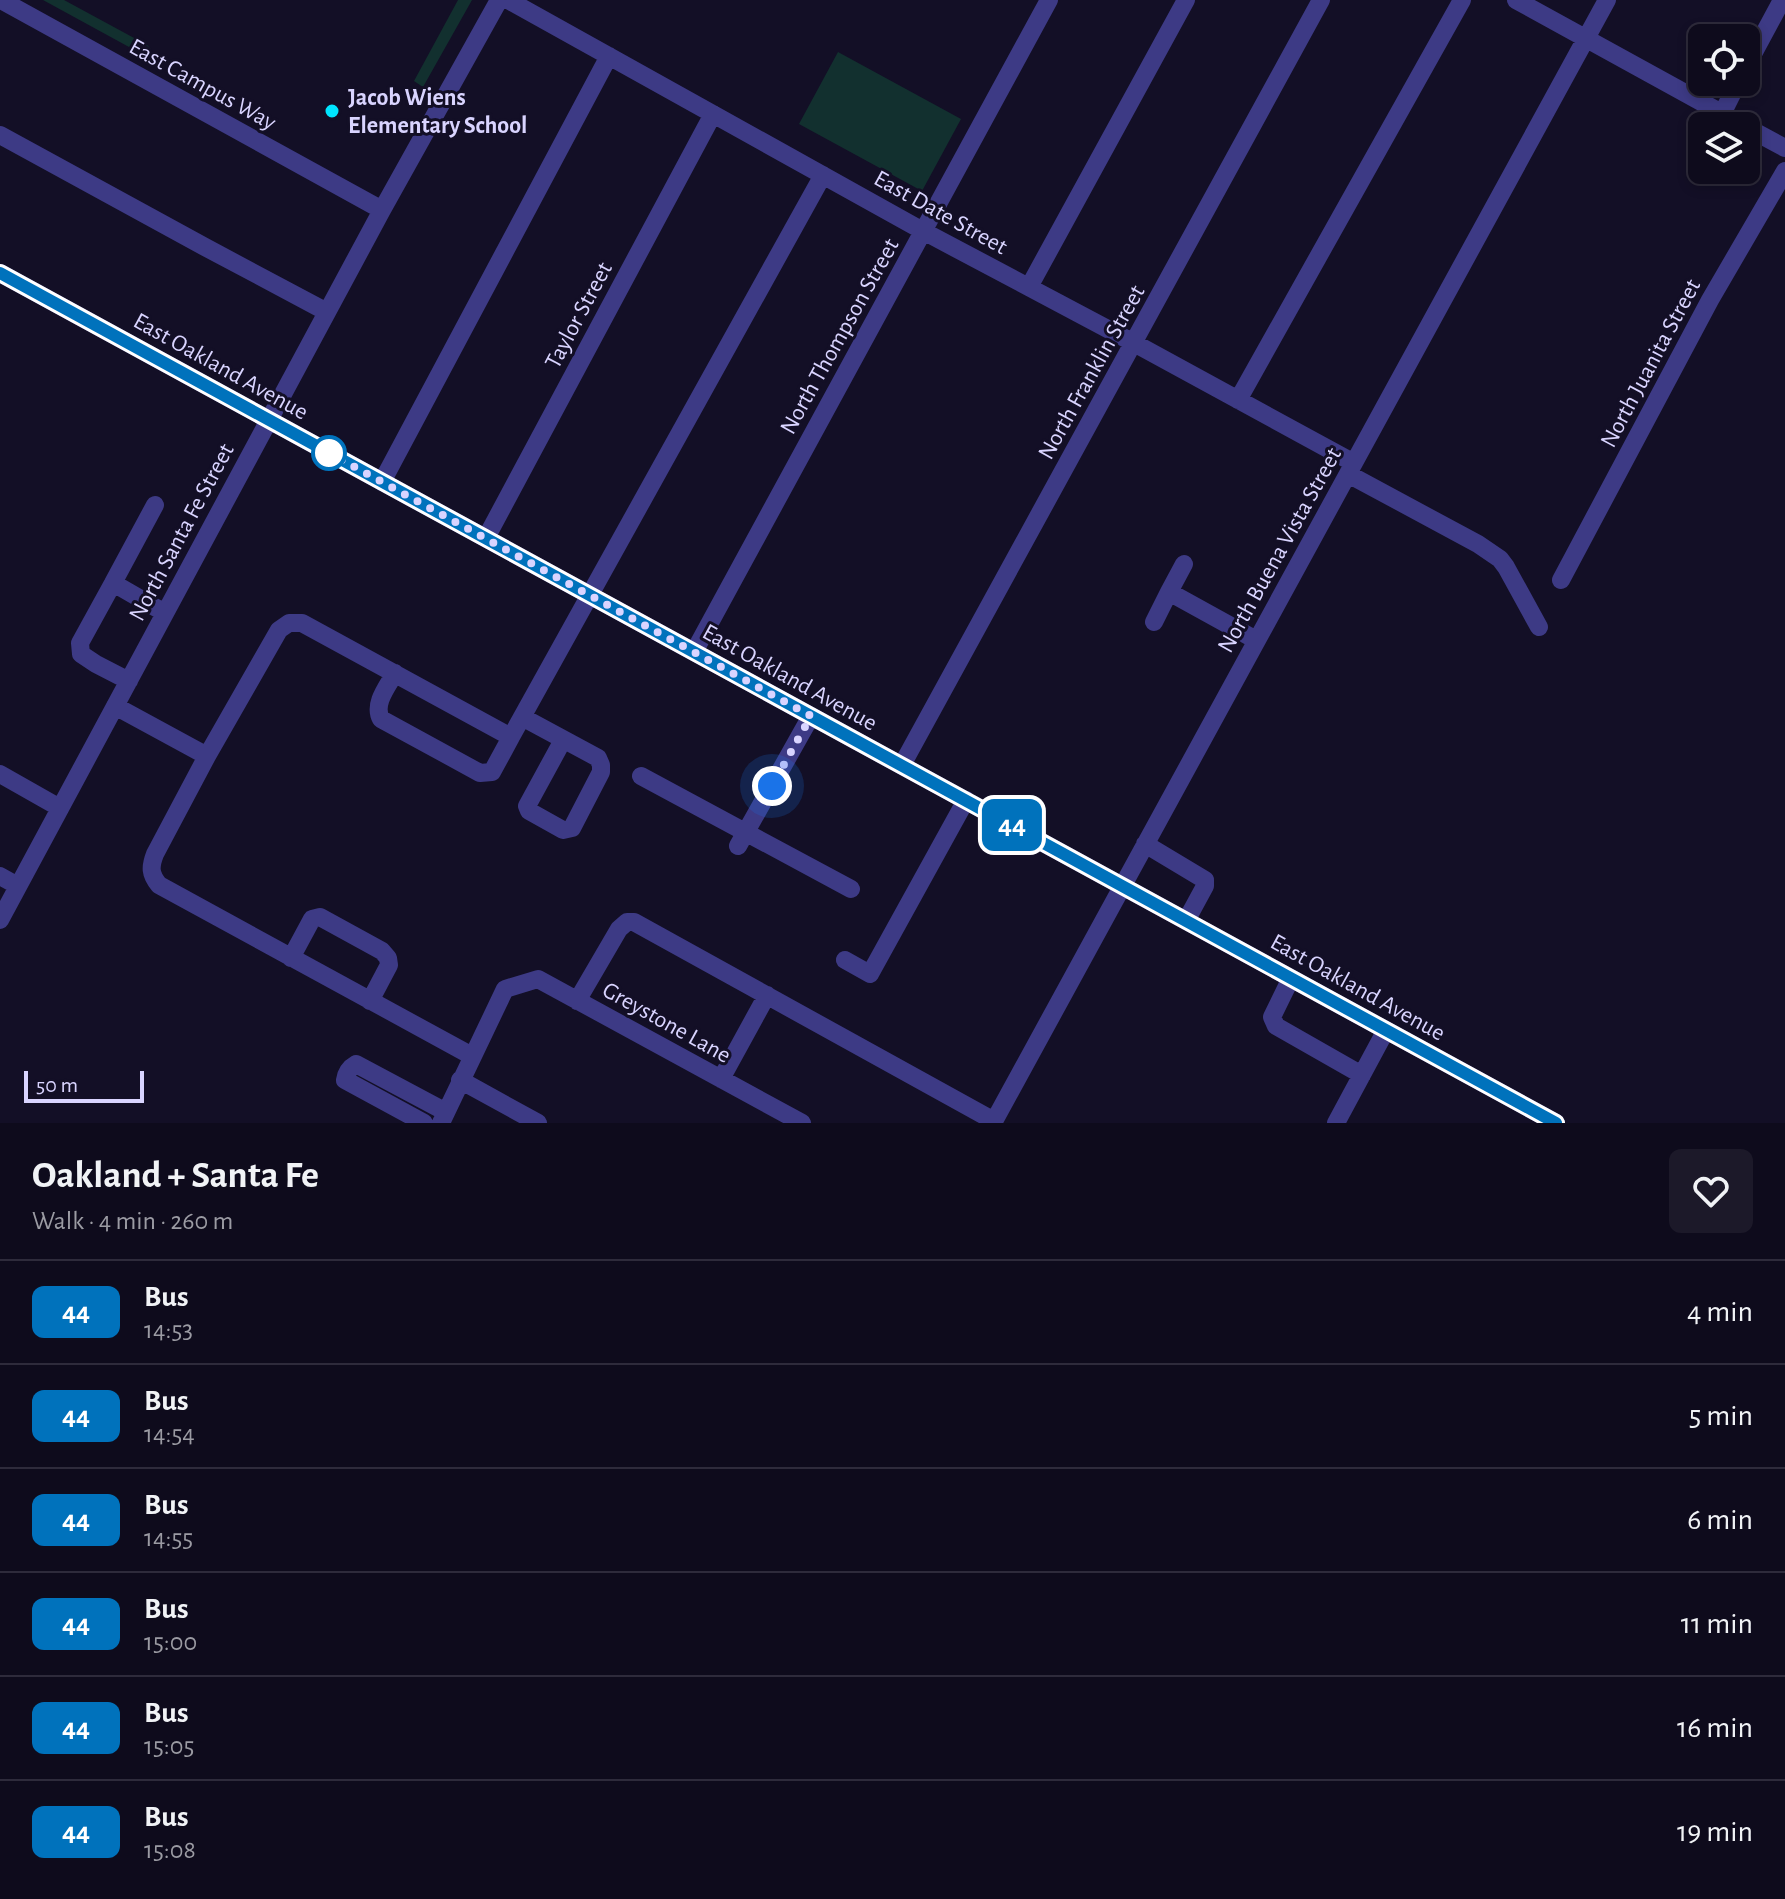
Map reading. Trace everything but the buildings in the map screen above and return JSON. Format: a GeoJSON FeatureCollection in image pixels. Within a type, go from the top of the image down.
{"type":"FeatureCollection","features":[{"type":"Feature","properties":{"kind":"street","name":"East Campus Way"},"geometry":{"type":"LineString","coordinates":[[1,0],[382,210]]}},
{"type":"Feature","properties":{"kind":"street","name":"North Santa Fe Street"},"geometry":{"type":"LineString","coordinates":[[0,920],[382,210],[499,0]]}},
{"type":"Feature","properties":{"kind":"street","name":"East Date Street"},"geometry":{"type":"LineString","coordinates":[[508,0],[923,231],[1238,400],[1478,544],[1506,567],[1539,627]]}},
{"type":"Feature","properties":{"kind":"street","name":"North Thompson Street"},"geometry":{"type":"LineString","coordinates":[[694,652],[1049,0]]}},
{"type":"Feature","properties":{"kind":"street"},"geometry":{"type":"LineString","coordinates":[[1029,287],[1186,0]]}},
{"type":"Feature","properties":{"kind":"street","name":"North Franklin Street"},"geometry":{"type":"LineString","coordinates":[[902,765],[1321,0]]}},
{"type":"Feature","properties":{"kind":"street"},"geometry":{"type":"LineString","coordinates":[[1238,400],[1462,0]]}},
{"type":"Feature","properties":{"kind":"street"},"geometry":{"type":"LineString","coordinates":[[1516,0],[1718,112]]}},
{"type":"Feature","properties":{"kind":"street","name":"North Buena Vista Street"},"geometry":{"type":"LineString","coordinates":[[994,1122],[1607,0]]}},
{"type":"Feature","properties":{"kind":"street"},"geometry":{"type":"LineString","coordinates":[[1760,41],[1782,0]]}},
{"type":"Feature","properties":{"kind":"street"},"geometry":{"type":"LineString","coordinates":[[382,482],[609,56]]}},
{"type":"Feature","properties":{"kind":"street","name":"Taylor Street"},"geometry":{"type":"LineString","coordinates":[[486,538],[713,114]]}},
{"type":"Feature","properties":{"kind":"street"},"geometry":{"type":"LineString","coordinates":[[1760,134],[1785,148]]}},
{"type":"Feature","properties":{"kind":"street"},"geometry":{"type":"LineString","coordinates":[[0,135],[327,312]]}},
{"type":"Feature","properties":{"kind":"street","name":"North Juanita Street"},"geometry":{"type":"LineString","coordinates":[[1561,580],[1710,300],[1785,171]]}},
{"type":"Feature","properties":{"kind":"street"},"geometry":{"type":"LineString","coordinates":[[395,673],[380,700],[378,716],[480,773],[492,772],[823,175]]}},
{"type":"Feature","properties":{"kind":"street","name":"East Oakland Avenue"},"geometry":{"type":"LineString","coordinates":[[0,273],[1556,1123]]}},
{"type":"Feature","properties":{"kind":"street"},"geometry":{"type":"LineString","coordinates":[[129,681],[81,654],[80,643],[155,505]]}},
{"type":"Feature","properties":{"kind":"street"},"geometry":{"type":"LineString","coordinates":[[1154,622],[1184,564]]}},
{"type":"Feature","properties":{"kind":"street"},"geometry":{"type":"LineString","coordinates":[[113,583],[165,613]]}},
{"type":"Feature","properties":{"kind":"street"},"geometry":{"type":"LineString","coordinates":[[1169,592],[1256,640]]}},
{"type":"Feature","properties":{"kind":"street"},"geometry":{"type":"LineString","coordinates":[[424,1123],[345,1080],[346,1073],[356,1064],[443,1118],[472,1056],[159,885],[153,878],[150,866],[207,756],[279,630],[289,623],[302,623],[511,737]]}},
{"type":"Feature","properties":{"kind":"street"},"geometry":{"type":"LineString","coordinates":[[115,706],[207,756]]}},
{"type":"Feature","properties":{"kind":"street"},"geometry":{"type":"LineString","coordinates":[[742,840],[811,716]]}},
{"type":"Feature","properties":{"kind":"street"},"geometry":{"type":"LineString","coordinates":[[522,717],[598,758],[601,765],[601,772],[572,828],[563,830],[529,811],[527,806],[563,740]]}},
{"type":"Feature","properties":{"kind":"street"},"geometry":{"type":"LineString","coordinates":[[0,774],[60,808]]}},
{"type":"Feature","properties":{"kind":"street"},"geometry":{"type":"LineString","coordinates":[[641,776],[742,840],[851,889]]}},
{"type":"Feature","properties":{"kind":"street"},"geometry":{"type":"LineString","coordinates":[[845,960],[870,974],[966,800]]}},
{"type":"Feature","properties":{"kind":"street"},"geometry":{"type":"LineString","coordinates":[[1145,844],[1205,880],[1205,886],[1186,921]]}},
{"type":"Feature","properties":{"kind":"street"},"geometry":{"type":"LineString","coordinates":[[0,876],[18,886]]}},
{"type":"Feature","properties":{"kind":"street"},"geometry":{"type":"LineString","coordinates":[[291,958],[307,926],[312,919],[320,917],[382,951],[388,958],[389,965],[370,1001]]}},
{"type":"Feature","properties":{"kind":"street"},"geometry":{"type":"LineString","coordinates":[[577,1001],[619,929],[627,922],[634,922],[994,1122]]}},
{"type":"Feature","properties":{"kind":"street"},"geometry":{"type":"LineString","coordinates":[[1291,978],[1272,1017],[1276,1026],[1362,1075]]}},
{"type":"Feature","properties":{"kind":"street","name":"Greystone Lane"},"geometry":{"type":"LineString","coordinates":[[472,1056],[505,989],[538,979],[802,1123]]}},
{"type":"Feature","properties":{"kind":"street"},"geometry":{"type":"LineString","coordinates":[[721,1079],[767,995]]}},
{"type":"Feature","properties":{"kind":"street"},"geometry":{"type":"LineString","coordinates":[[1336,1123],[1386,1030]]}},
{"type":"Feature","properties":{"kind":"street"},"geometry":{"type":"LineString","coordinates":[[460,1080],[538,1123]]}},
{"type":"Feature","properties":{"kind":"green space"},"geometry":{"type":"Polygon","coordinates":[[[43,0],[64,0],[147,45],[151,55],[140,53],[43,0]]]}},
{"type":"Feature","properties":{"kind":"green space"},"geometry":{"type":"Polygon","coordinates":[[[458,0],[472,0],[423,87],[414,81],[458,0]]]}},
{"type":"Feature","properties":{"kind":"green space"},"geometry":{"type":"Polygon","coordinates":[[[838,52],[961,119],[922,191],[799,124],[838,52]]]}},
{"type":"Feature","properties":{"kind":"bus line","name":"44"},"geometry":{"type":"LineString","coordinates":[[0,273],[1556,1123]]}},
{"type":"Feature","properties":{"kind":"place","name":"Jacob Wiens Elementary School"},"geometry":{"type":"Point","coordinates":[332,111]}},
{"type":"Feature","properties":{"kind":"route"},"geometry":{"type":"LineString","coordinates":[[329,453],[811,716],[772,786]]}}]}
